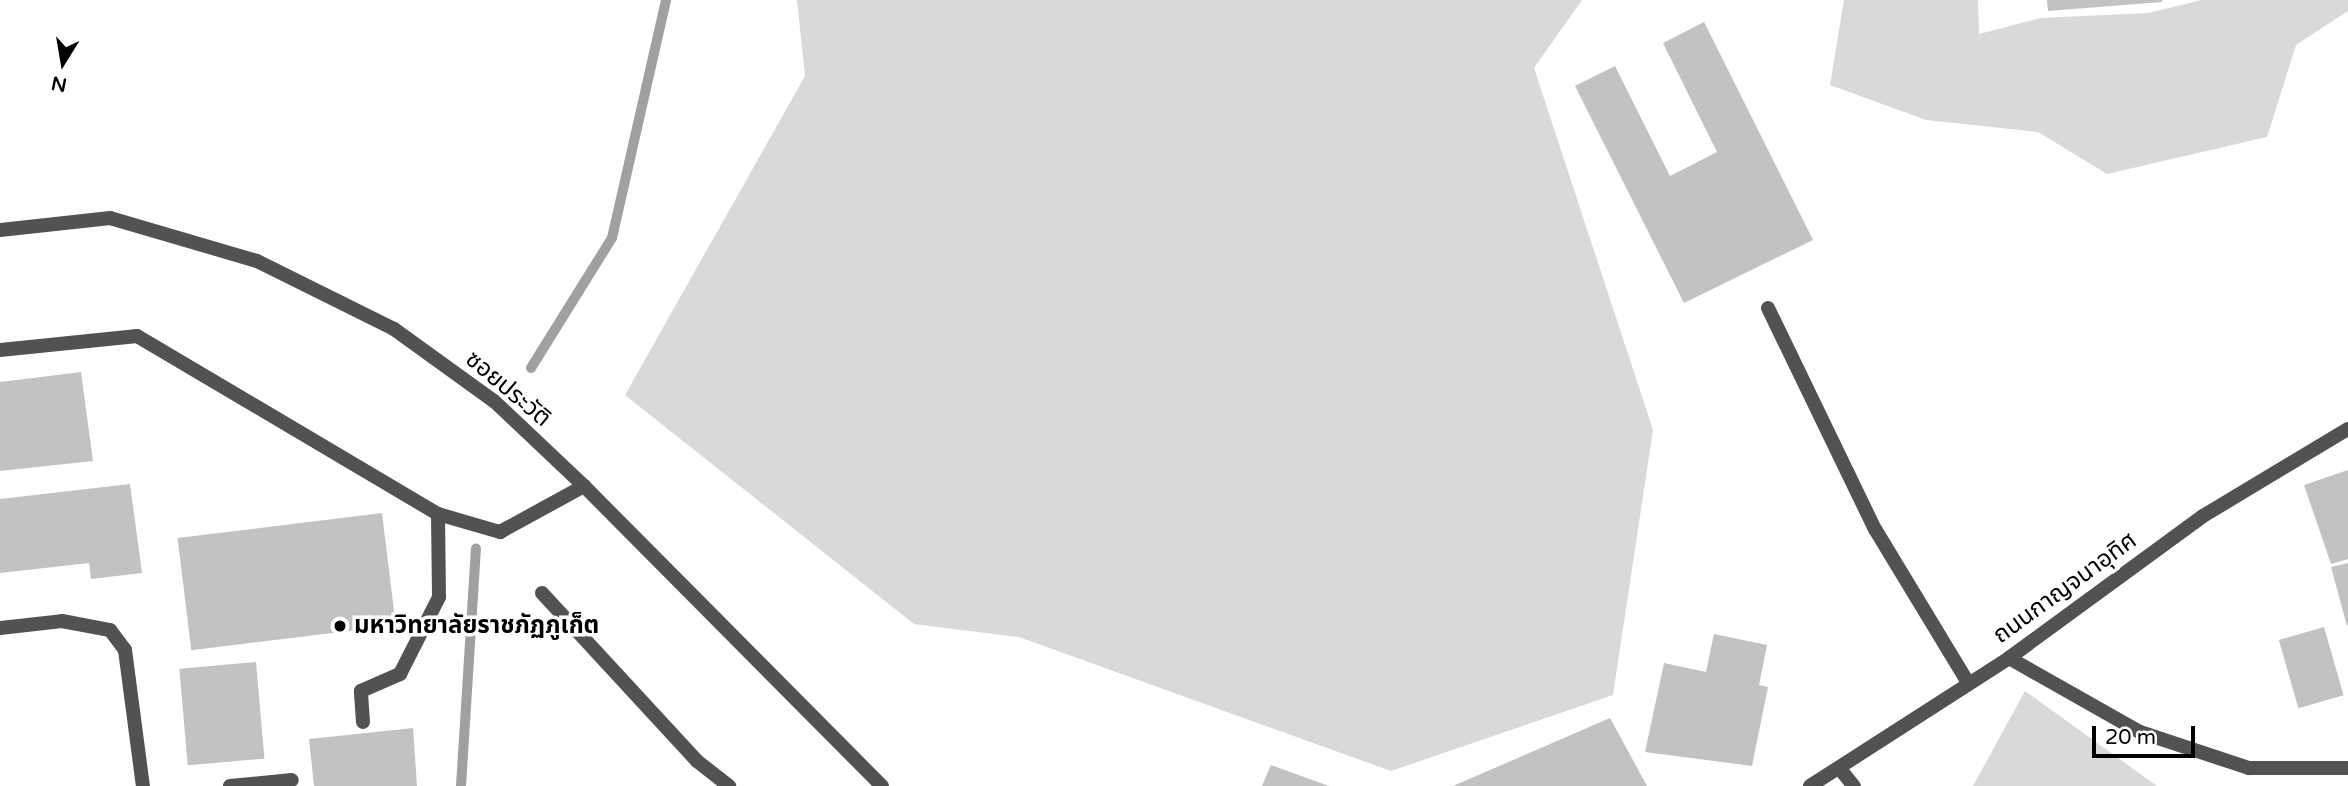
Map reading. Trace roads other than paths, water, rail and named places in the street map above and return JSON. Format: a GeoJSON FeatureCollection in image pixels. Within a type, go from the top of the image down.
{"type":"FeatureCollection","features":[{"type":"Feature","properties":{"kind":"street","name":"ซอยประวัติ"},"geometry":{"type":"LineString","coordinates":[[0,230],[110,218],[257,261],[394,329],[494,401],[584,486],[881,786]]}},
{"type":"Feature","properties":{"kind":"street"},"geometry":{"type":"LineString","coordinates":[[1768,308],[1875,529],[1969,684]]}},
{"type":"Feature","properties":{"kind":"street"},"geometry":{"type":"LineString","coordinates":[[0,350],[137,336],[438,514],[500,532],[584,486]]}},
{"type":"Feature","properties":{"kind":"street","name":"ถนนกาญจนาอุทิศ"},"geometry":{"type":"LineString","coordinates":[[1811,786],[2009,658],[2203,516],[2348,429]]}},
{"type":"Feature","properties":{"kind":"street"},"geometry":{"type":"LineString","coordinates":[[363,722],[361,691],[400,674],[439,597],[438,514]]}},
{"type":"Feature","properties":{"kind":"street"},"geometry":{"type":"LineString","coordinates":[[542,593],[697,761],[729,786]]}},
{"type":"Feature","properties":{"kind":"street"},"geometry":{"type":"LineString","coordinates":[[0,628],[62,621],[110,630],[125,650],[143,786]]}},
{"type":"Feature","properties":{"kind":"street"},"geometry":{"type":"LineString","coordinates":[[2009,658],[2140,732],[2249,768],[2348,768]]}},
{"type":"Feature","properties":{"kind":"street"},"geometry":{"type":"LineString","coordinates":[[1840,769],[1854,786]]}},
{"type":"Feature","properties":{"kind":"street"},"geometry":{"type":"LineString","coordinates":[[230,786],[292,780]]}},
{"type":"Feature","properties":{"kind":"waterway"},"geometry":{"type":"LineString","coordinates":[[531,368],[612,238],[666,0]]}},
{"type":"Feature","properties":{"kind":"waterway"},"geometry":{"type":"LineString","coordinates":[[461,786],[476,548]]}},
{"type":"Feature","properties":{"kind":"place","name":"มหาวิทยาลัยราชภัฏภูเก็ต"},"geometry":{"type":"Point","coordinates":[340,626]}}]}
